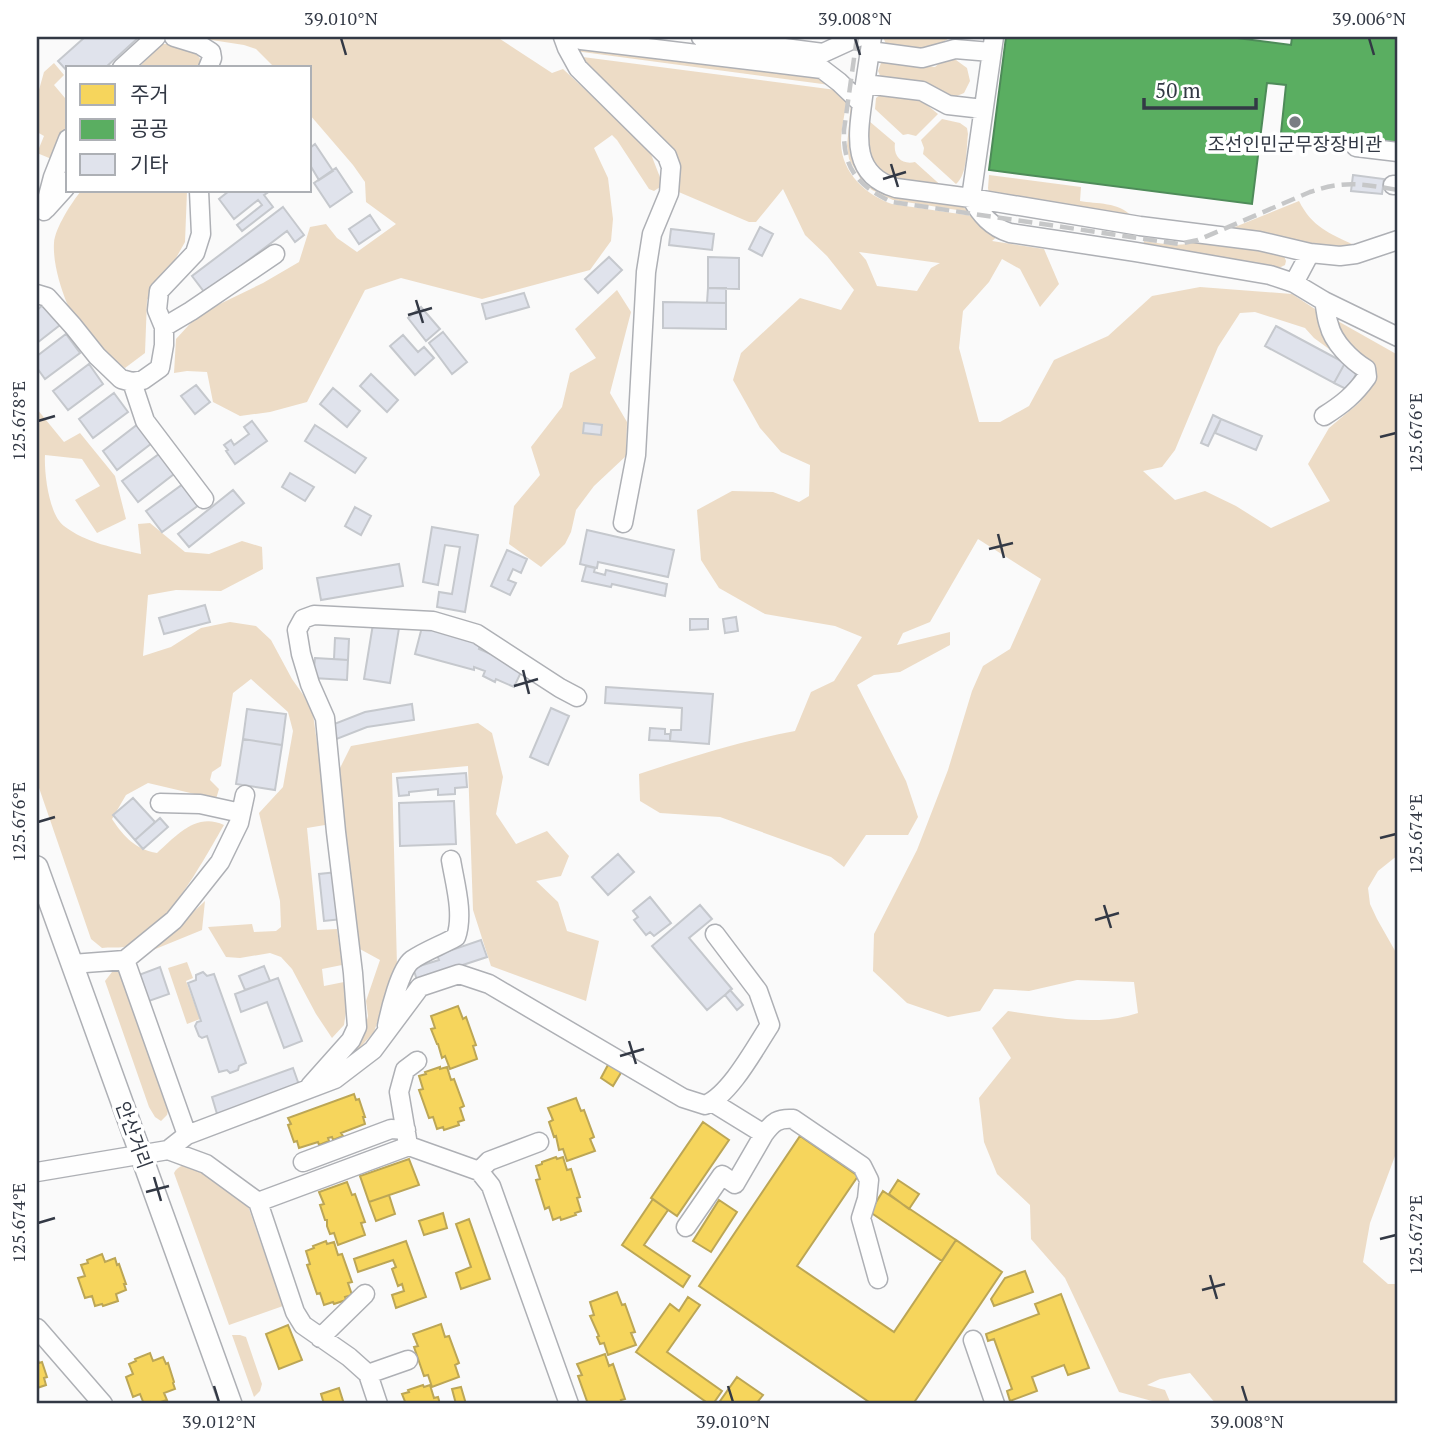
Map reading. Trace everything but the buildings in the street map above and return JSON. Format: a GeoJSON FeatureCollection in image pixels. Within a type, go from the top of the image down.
{"type":"FeatureCollection","features":[{"type":"Feature","properties":{"kind":"main road","name":"안산거리"},"geometry":{"type":"LineString","coordinates":[[37,867],[231,1404]]}},
{"type":"Feature","properties":{"kind":"street"},"geometry":{"type":"LineString","coordinates":[[124,66],[156,37]]}},
{"type":"Feature","properties":{"kind":"street"},"geometry":{"type":"LineString","coordinates":[[174,37],[211,51],[209,66]]}},
{"type":"Feature","properties":{"kind":"street"},"geometry":{"type":"LineString","coordinates":[[563,37],[566,48],[579,68],[667,156],[671,167],[670,193],[652,234],[646,272],[636,455],[623,523]]}},
{"type":"Feature","properties":{"kind":"street"},"geometry":{"type":"LineString","coordinates":[[576,37],[581,40],[822,61],[858,37]]}},
{"type":"Feature","properties":{"kind":"street"},"geometry":{"type":"LineString","coordinates":[[701,37],[822,61],[862,104]]}},
{"type":"Feature","properties":{"kind":"street"},"geometry":{"type":"LineString","coordinates":[[1398,240],[1356,254],[1340,256],[1310,253],[1259,241],[1140,226],[971,198],[896,188],[879,181],[869,172],[858,143],[871,44],[922,58],[955,49],[993,44],[971,198],[982,215],[999,230],[1270,275],[1294,282],[1324,302],[1398,337]]}},
{"type":"Feature","properties":{"kind":"street"},"geometry":{"type":"LineString","coordinates":[[865,84],[922,92],[948,104],[983,110]]}},
{"type":"Feature","properties":{"kind":"street"},"geometry":{"type":"LineString","coordinates":[[41,215],[66,144]]}},
{"type":"Feature","properties":{"kind":"street"},"geometry":{"type":"LineString","coordinates":[[1356,147],[1398,152]]}},
{"type":"Feature","properties":{"kind":"street"},"geometry":{"type":"LineString","coordinates":[[41,215],[66,186]]}},
{"type":"Feature","properties":{"kind":"street"},"geometry":{"type":"LineString","coordinates":[[37,294],[47,297],[97,356],[121,379],[132,382],[143,380],[160,368],[164,327],[158,310],[159,291],[195,253],[201,234],[199,192]]}},
{"type":"Feature","properties":{"kind":"street"},"geometry":{"type":"LineString","coordinates":[[1136,252],[1140,226]]}},
{"type":"Feature","properties":{"kind":"street"},"geometry":{"type":"LineString","coordinates":[[1294,282],[1310,253]]}},
{"type":"Feature","properties":{"kind":"street"},"geometry":{"type":"LineString","coordinates":[[164,327],[191,312],[275,254]]}},
{"type":"Feature","properties":{"kind":"street"},"geometry":{"type":"LineString","coordinates":[[1324,302],[1329,328],[1337,342],[1356,363],[1366,369],[1367,377],[1356,392],[1324,416]]}},
{"type":"Feature","properties":{"kind":"street"},"geometry":{"type":"LineString","coordinates":[[132,382],[145,421],[204,499]]}},
{"type":"Feature","properties":{"kind":"street"},"geometry":{"type":"LineString","coordinates":[[308,1089],[351,1040],[357,1027],[325,718],[310,684],[301,654],[297,630],[303,619],[314,615],[433,621],[477,634],[578,697]]}},
{"type":"Feature","properties":{"kind":"street"},"geometry":{"type":"LineString","coordinates":[[72,964],[125,960],[174,920],[220,862],[239,823],[243,804],[160,803]]}},
{"type":"Feature","properties":{"kind":"street"},"geometry":{"type":"LineString","coordinates":[[386,1033],[392,1003],[410,961],[456,937],[458,907],[451,860]]}},
{"type":"Feature","properties":{"kind":"street"},"geometry":{"type":"LineString","coordinates":[[37,1172],[168,1150],[187,1135],[335,1079],[373,1050],[419,987],[458,974],[489,984],[683,1098],[705,1105],[724,1092],[770,1025],[758,990],[715,934]]}},
{"type":"Feature","properties":{"kind":"street"},"geometry":{"type":"LineString","coordinates":[[125,960],[187,1135]]}},
{"type":"Feature","properties":{"kind":"street"},"geometry":{"type":"LineString","coordinates":[[407,1138],[399,1092],[405,1070],[417,1061]]}},
{"type":"Feature","properties":{"kind":"street"},"geometry":{"type":"LineString","coordinates":[[712,1102],[764,1134]]}},
{"type":"Feature","properties":{"kind":"street"},"geometry":{"type":"LineString","coordinates":[[687,1227],[722,1175],[735,1184],[772,1123],[781,1118],[793,1119],[862,1167],[869,1180],[861,1218],[878,1279]]}},
{"type":"Feature","properties":{"kind":"street"},"geometry":{"type":"LineString","coordinates":[[303,1162],[391,1129],[479,1171],[491,1186],[569,1404]]}},
{"type":"Feature","properties":{"kind":"street"},"geometry":{"type":"LineString","coordinates":[[258,1202],[407,1138]]}},
{"type":"Feature","properties":{"kind":"street"},"geometry":{"type":"LineString","coordinates":[[479,1171],[489,1161],[539,1142]]}},
{"type":"Feature","properties":{"kind":"street"},"geometry":{"type":"LineString","coordinates":[[168,1150],[206,1164],[258,1202],[295,1312],[303,1325],[349,1357],[368,1374],[378,1404]]}},
{"type":"Feature","properties":{"kind":"street"},"geometry":{"type":"LineString","coordinates":[[320,1338],[365,1294]]}},
{"type":"Feature","properties":{"kind":"street"},"geometry":{"type":"LineString","coordinates":[[37,1328],[103,1404]]}},
{"type":"Feature","properties":{"kind":"street"},"geometry":{"type":"LineString","coordinates":[[973,1339],[995,1404]]}},
{"type":"Feature","properties":{"kind":"street"},"geometry":{"type":"LineString","coordinates":[[368,1374],[408,1360]]}},
{"type":"Feature","properties":{"kind":"shaded area"},"geometry":{"type":"Polygon","coordinates":[[[192,37],[497,37],[552,73],[563,69],[649,149],[663,185],[654,191],[649,189],[612,135],[594,148],[608,178],[613,219],[611,241],[590,270],[482,299],[401,278],[365,290],[307,402],[270,412],[240,416],[213,402],[207,372],[174,373],[176,339],[199,314],[299,262],[310,227],[326,224],[337,238],[357,252],[396,224],[366,202],[365,182],[312,117],[312,66],[273,66],[256,49],[192,37]]]}},
{"type":"Feature","properties":{"kind":"shaded area"},"geometry":{"type":"Polygon","coordinates":[[[883,37],[948,39],[922,52],[891,48],[883,37]]]}},
{"type":"Feature","properties":{"kind":"shaded area"},"geometry":{"type":"Polygon","coordinates":[[[162,44],[196,54],[201,62],[200,66],[140,66],[162,44]]]}},
{"type":"Feature","properties":{"kind":"shaded area"},"geometry":{"type":"Polygon","coordinates":[[[577,47],[821,78],[830,85],[575,51],[577,47]]]}},
{"type":"Feature","properties":{"kind":"shaded area"},"geometry":{"type":"Polygon","coordinates":[[[575,56],[836,90],[847,99],[841,138],[842,155],[857,182],[865,189],[892,204],[973,216],[998,236],[992,241],[1044,249],[1059,284],[1040,307],[1020,269],[1002,259],[989,282],[963,311],[959,348],[979,422],[1000,422],[1029,406],[1054,360],[1108,336],[1152,296],[1200,287],[1292,294],[1315,309],[1323,330],[1340,357],[1305,328],[1255,312],[1240,313],[1218,347],[1175,450],[1162,467],[1143,471],[1175,500],[1205,491],[1271,528],[1330,501],[1308,464],[1329,428],[1360,402],[1371,382],[1335,324],[1336,320],[1398,355],[1398,855],[1378,871],[1368,888],[1370,904],[1398,956],[1398,1148],[1370,1223],[1363,1262],[1388,1284],[1398,1284],[1398,1404],[1216,1404],[1190,1373],[1160,1379],[1147,1385],[1165,1390],[1171,1404],[1154,1404],[1152,1401],[1119,1392],[1065,1278],[1031,1239],[1030,1205],[997,1174],[984,1142],[979,1098],[1011,1058],[992,1028],[1008,1011],[1073,1020],[1122,1017],[1138,1013],[1134,982],[1077,980],[1029,991],[994,989],[980,1011],[948,1017],[907,1003],[873,971],[874,934],[917,850],[948,770],[972,691],[983,666],[1010,649],[1041,579],[978,539],[930,622],[903,633],[897,645],[950,632],[950,645],[900,672],[874,675],[857,685],[906,781],[918,817],[908,835],[866,835],[844,867],[831,857],[720,817],[660,813],[640,801],[639,774],[716,750],[795,731],[811,692],[834,681],[862,637],[835,626],[765,614],[719,588],[701,560],[697,510],[732,491],[773,492],[799,502],[809,496],[810,465],[781,452],[760,428],[733,380],[741,353],[800,298],[841,310],[854,290],[827,256],[805,235],[783,189],[756,222],[749,222],[674,190],[677,176],[575,56]],[[859,252],[866,260],[877,286],[917,291],[931,268],[940,263],[859,252]]]}},
{"type":"Feature","properties":{"kind":"shaded area"},"geometry":{"type":"Polygon","coordinates":[[[950,59],[967,68],[970,81],[964,93],[952,98],[933,86],[885,80],[878,71],[881,63],[888,61],[935,67],[943,60],[950,59]]]}},
{"type":"Feature","properties":{"kind":"shaded area"},"geometry":{"type":"Polygon","coordinates":[[[54,63],[64,75],[54,85],[66,99],[66,130],[54,160],[37,153],[44,136],[37,132],[37,97],[44,72],[54,63]]]}},
{"type":"Feature","properties":{"kind":"shaded area"},"geometry":{"type":"Polygon","coordinates":[[[883,93],[921,100],[938,114],[916,136],[903,135],[875,109],[876,98],[883,93]]]}},
{"type":"Feature","properties":{"kind":"shaded area"},"geometry":{"type":"Polygon","coordinates":[[[851,102],[859,166],[962,206],[970,212],[893,200],[872,190],[860,178],[849,159],[847,146],[851,102]]]}},
{"type":"Feature","properties":{"kind":"shaded area"},"geometry":{"type":"Polygon","coordinates":[[[942,119],[960,123],[967,128],[965,168],[956,184],[923,154],[921,140],[942,119]]]}},
{"type":"Feature","properties":{"kind":"shaded area"},"geometry":{"type":"Polygon","coordinates":[[[869,121],[895,143],[895,152],[899,159],[915,162],[946,190],[887,179],[870,162],[864,129],[869,121]]]}},
{"type":"Feature","properties":{"kind":"shaded area"},"geometry":{"type":"Polygon","coordinates":[[[989,175],[1081,187],[1080,201],[1121,208],[1131,216],[989,194],[989,175]]]}},
{"type":"Feature","properties":{"kind":"shaded area"},"geometry":{"type":"Polygon","coordinates":[[[80,192],[187,192],[185,242],[167,274],[147,300],[145,353],[125,368],[86,337],[71,313],[60,284],[54,243],[57,230],[80,192]]]}},
{"type":"Feature","properties":{"kind":"shaded area"},"geometry":{"type":"Polygon","coordinates":[[[1299,201],[1316,223],[1329,233],[1354,245],[1352,248],[1225,231],[1299,201]]]}},
{"type":"Feature","properties":{"kind":"shaded area"},"geometry":{"type":"Polygon","coordinates":[[[1201,240],[1283,253],[1285,265],[1277,269],[1143,249],[1144,241],[1180,245],[1201,240]]]}},
{"type":"Feature","properties":{"kind":"shaded area"},"geometry":{"type":"Polygon","coordinates":[[[617,290],[631,312],[610,393],[627,422],[626,456],[594,486],[576,510],[565,544],[541,567],[509,544],[514,506],[540,475],[531,447],[562,407],[570,373],[596,358],[575,329],[617,290]]]}},
{"type":"Feature","properties":{"kind":"shaded area"},"geometry":{"type":"Polygon","coordinates":[[[37,409],[64,442],[80,433],[115,476],[126,519],[97,533],[75,500],[100,486],[82,459],[45,455],[45,472],[51,503],[59,521],[73,532],[101,544],[141,554],[138,524],[150,523],[185,552],[209,554],[242,541],[262,547],[263,569],[221,591],[176,590],[148,595],[143,656],[171,647],[201,628],[230,622],[256,626],[271,640],[313,714],[325,825],[307,828],[317,930],[337,929],[342,965],[322,969],[324,986],[344,982],[347,1005],[344,1025],[332,1038],[292,969],[281,957],[270,953],[240,958],[226,957],[208,927],[252,924],[254,932],[276,931],[281,927],[280,901],[259,813],[283,787],[293,731],[288,712],[251,679],[233,693],[221,766],[212,772],[210,780],[219,789],[216,799],[148,783],[126,795],[112,819],[131,841],[142,849],[157,853],[179,833],[196,824],[214,822],[224,825],[194,876],[168,913],[139,940],[124,947],[102,948],[91,939],[37,782],[37,409]]]}},
{"type":"Feature","properties":{"kind":"shaded area"},"geometry":{"type":"Polygon","coordinates":[[[478,723],[492,733],[503,777],[496,814],[516,844],[547,831],[569,856],[561,876],[536,881],[558,902],[567,931],[599,941],[586,1001],[491,966],[473,910],[468,766],[392,773],[397,966],[374,1032],[349,1060],[326,1076],[365,1027],[368,1016],[366,1001],[380,960],[358,948],[337,774],[351,746],[478,723]]]}},
{"type":"Feature","properties":{"kind":"shaded area"},"geometry":{"type":"Polygon","coordinates":[[[205,901],[202,930],[153,950],[205,901]]]}},
{"type":"Feature","properties":{"kind":"shaded area"},"geometry":{"type":"Polygon","coordinates":[[[187,962],[193,978],[186,981],[200,1019],[187,1024],[168,968],[187,962]]]}},
{"type":"Feature","properties":{"kind":"shaded area"},"geometry":{"type":"Polygon","coordinates":[[[118,969],[124,974],[169,1107],[167,1115],[161,1121],[149,1107],[105,981],[118,969]]]}},
{"type":"Feature","properties":{"kind":"shaded area"},"geometry":{"type":"Polygon","coordinates":[[[196,1163],[248,1206],[283,1306],[229,1325],[174,1173],[186,1164],[196,1163]]]}},
{"type":"Feature","properties":{"kind":"shaded area"},"geometry":{"type":"Polygon","coordinates":[[[232,1335],[246,1337],[262,1384],[254,1397],[232,1335]]]}},
{"type":"Feature","properties":{"kind":"railway"},"geometry":{"type":"LineString","coordinates":[[857,37],[844,130],[846,155],[855,175],[870,189],[892,202],[1179,244],[1198,240],[1322,188],[1354,184],[1398,190]]}},
{"type":"Feature","properties":{"kind":"place","name":"조선인민군무장장비관"},"geometry":{"type":"Point","coordinates":[1295,122]}}]}
